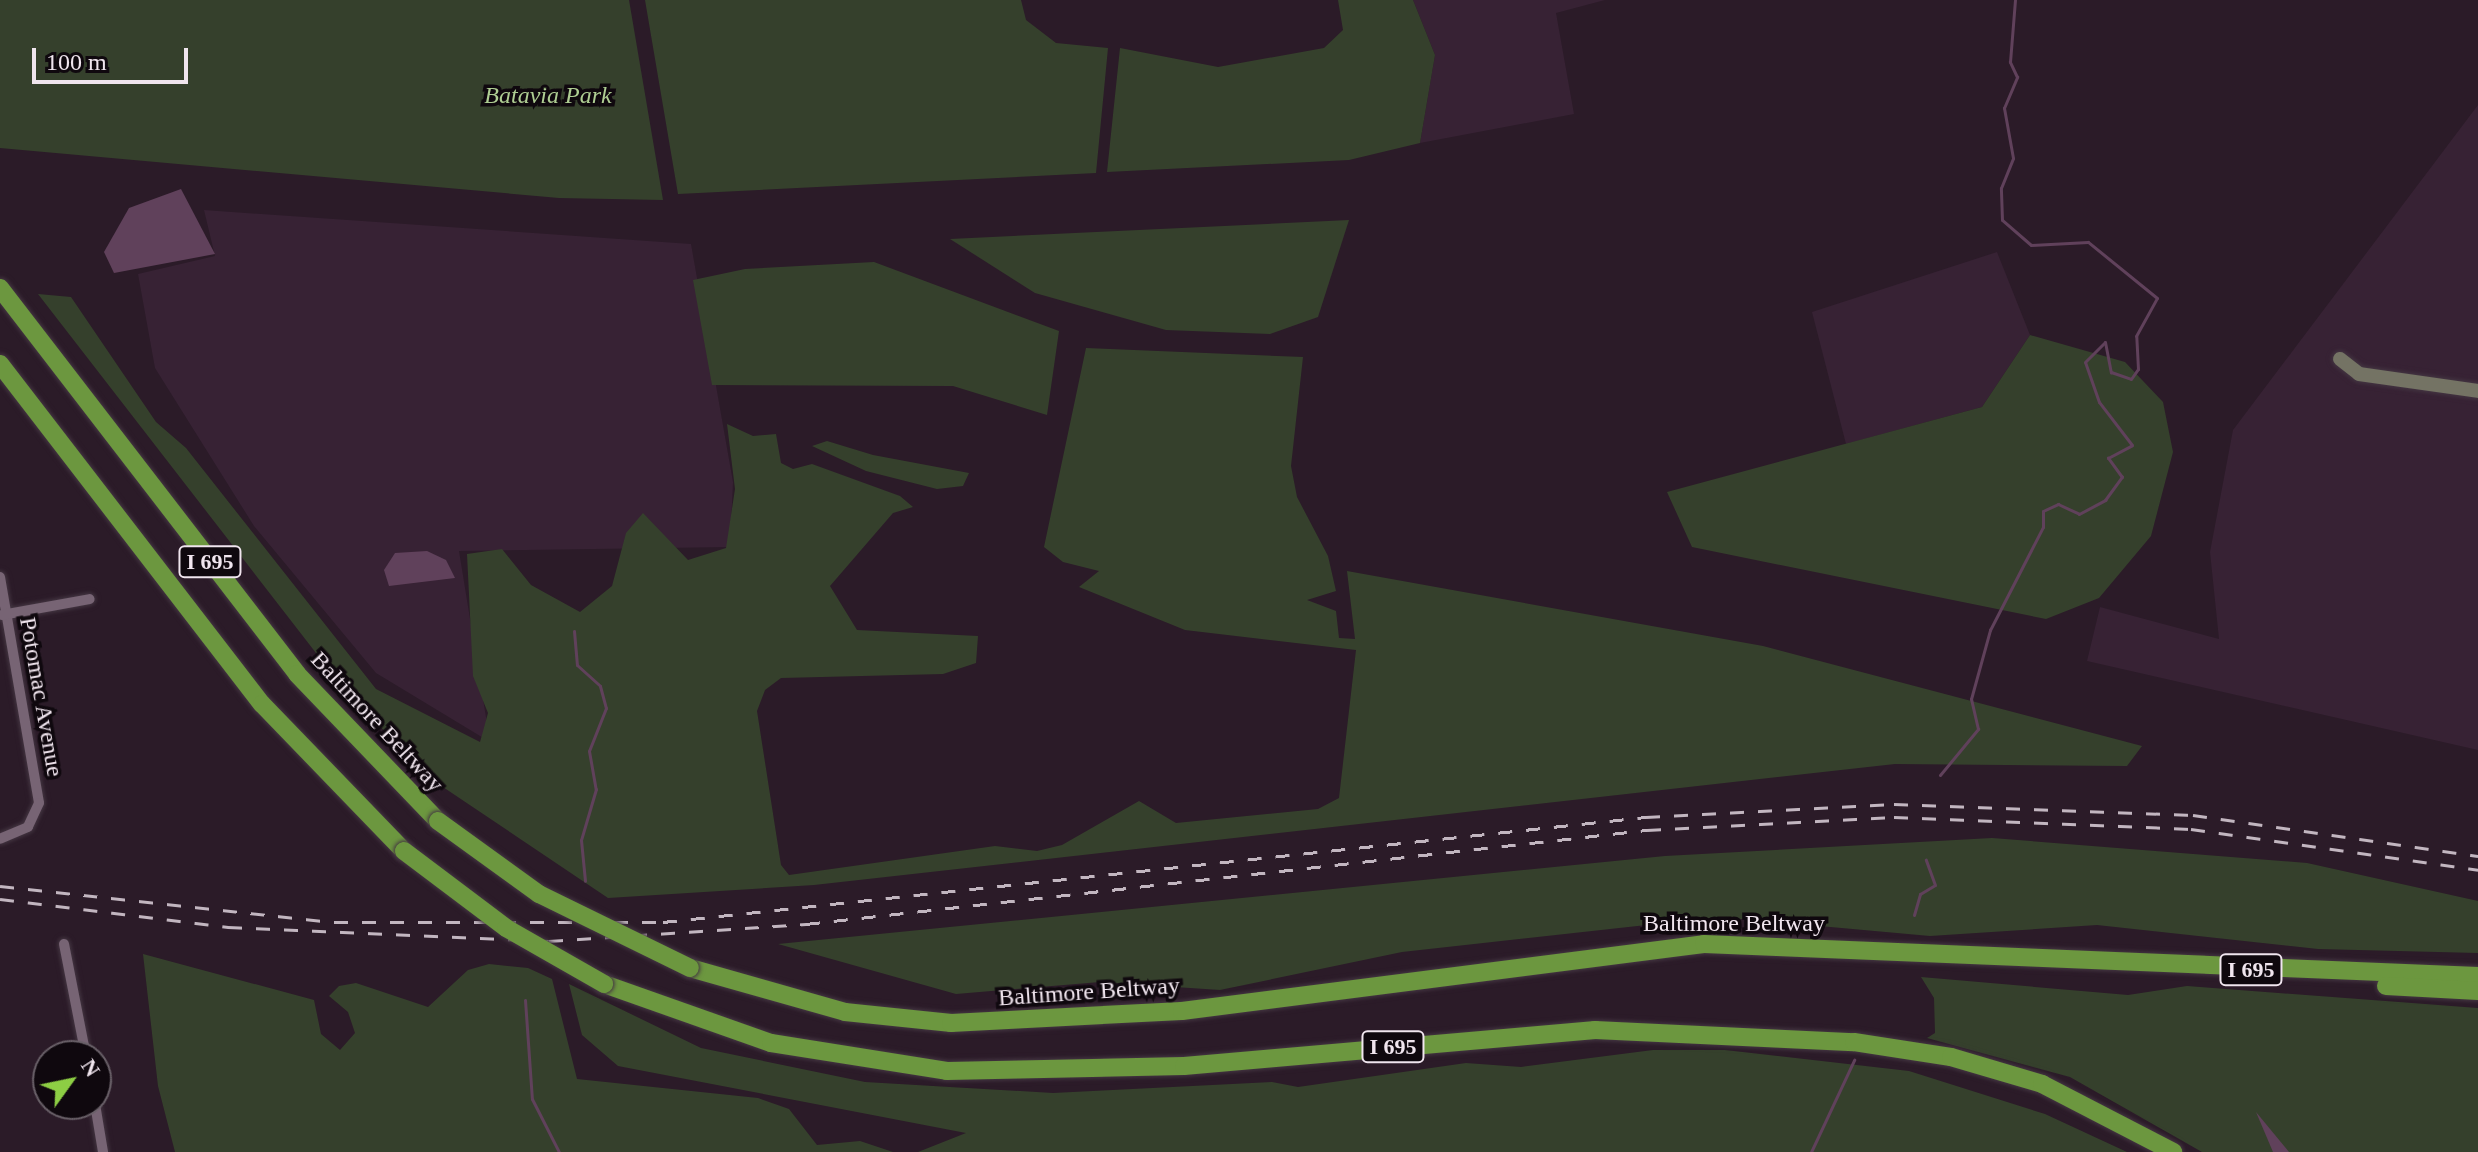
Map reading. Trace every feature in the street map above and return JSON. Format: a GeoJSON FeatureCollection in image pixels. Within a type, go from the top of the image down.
{"type":"FeatureCollection","features":[{"type":"Feature","properties":{"kind":"highway","name":"Baltimore Beltway"},"geometry":{"type":"LineString","coordinates":[[0,288],[297,674],[438,821],[539,894],[690,968],[845,1012],[1020,1023],[1182,1011],[1642,947],[1799,945],[2024,959],[2478,976]]}},
{"type":"Feature","properties":{"kind":"highway","name":"I 695"},"geometry":{"type":"LineString","coordinates":[[0,364],[262,704],[404,851],[506,928],[604,984],[771,1043],[947,1071],[1184,1066],[1595,1030],[1854,1042],[1951,1057],[2042,1084],[2173,1152]]}},
{"type":"Feature","properties":{"kind":"highway"},"geometry":{"type":"LineString","coordinates":[[2024,959],[2478,991]]}},
{"type":"Feature","properties":{"kind":"street"},"geometry":{"type":"LineString","coordinates":[[2340,359],[2359,374],[2478,391]]}},
{"type":"Feature","properties":{"kind":"street","name":"Potomac Avenue"},"geometry":{"type":"LineString","coordinates":[[0,577],[3,615],[37,788],[33,822],[0,839]]}},
{"type":"Feature","properties":{"kind":"street"},"geometry":{"type":"LineString","coordinates":[[3,615],[90,599]]}},
{"type":"Feature","properties":{"kind":"street"},"geometry":{"type":"LineString","coordinates":[[64,944],[83,1040]]}},
{"type":"Feature","properties":{"kind":"street"},"geometry":{"type":"LineString","coordinates":[[98,1120],[103,1152]]}},
{"type":"Feature","properties":{"kind":"shaded area"},"geometry":{"type":"Polygon","coordinates":[[[1413,0],[1605,0],[1556,13],[1574,114],[1420,143],[1435,55],[1413,0]]]}},
{"type":"Feature","properties":{"kind":"shaded area"},"geometry":{"type":"Polygon","coordinates":[[[2478,105],[2478,750],[2087,661],[2100,607],[2219,639],[2210,552],[2233,430],[2478,105]]]}},
{"type":"Feature","properties":{"kind":"shaded area"},"geometry":{"type":"Polygon","coordinates":[[[181,189],[215,254],[114,273],[104,252],[129,208],[181,189]]]}},
{"type":"Feature","properties":{"kind":"shaded area"},"geometry":{"type":"Polygon","coordinates":[[[204,210],[691,244],[733,482],[730,547],[459,551],[490,742],[376,673],[254,526],[155,368],[138,274],[215,256],[204,210]]]}},
{"type":"Feature","properties":{"kind":"shaded area"},"geometry":{"type":"Polygon","coordinates":[[[1997,252],[2030,335],[1982,407],[1846,444],[1812,312],[1997,252]]]}},
{"type":"Feature","properties":{"kind":"shaded area"},"geometry":{"type":"Polygon","coordinates":[[[427,551],[446,560],[455,578],[389,586],[384,570],[395,553],[427,551]]]}},
{"type":"Feature","properties":{"kind":"shaded area"},"geometry":{"type":"Polygon","coordinates":[[[2256,1112],[2289,1152],[2273,1152],[2256,1112]]]}},
{"type":"Feature","properties":{"kind":"green space","name":"Batavia Park"},"geometry":{"type":"Polygon","coordinates":[[[0,0],[629,0],[663,200],[559,198],[0,148],[0,0]]]}},
{"type":"Feature","properties":{"kind":"green space"},"geometry":{"type":"Polygon","coordinates":[[[645,0],[1021,0],[1026,20],[1056,43],[1108,48],[1096,173],[678,194],[645,0]]]}},
{"type":"Feature","properties":{"kind":"green space"},"geometry":{"type":"Polygon","coordinates":[[[1338,0],[1413,0],[1435,55],[1420,143],[1349,160],[1107,172],[1120,48],[1218,67],[1324,48],[1343,30],[1338,0]]]}},
{"type":"Feature","properties":{"kind":"green space"},"geometry":{"type":"Polygon","coordinates":[[[1349,220],[1318,317],[1270,334],[1166,330],[1035,293],[950,239],[1349,220]]]}},
{"type":"Feature","properties":{"kind":"green space"},"geometry":{"type":"Polygon","coordinates":[[[874,262],[1059,331],[1047,415],[953,386],[712,385],[693,280],[745,269],[874,262]]]}},
{"type":"Feature","properties":{"kind":"green space"},"geometry":{"type":"Polygon","coordinates":[[[38,294],[71,297],[156,422],[186,448],[376,689],[480,742],[488,713],[473,676],[467,554],[502,549],[531,585],[580,612],[612,586],[626,533],[643,513],[688,560],[726,548],[735,489],[727,424],[753,436],[776,434],[781,463],[793,469],[812,464],[900,496],[913,507],[893,513],[830,586],[857,630],[978,636],[976,663],[943,674],[781,678],[765,690],[757,711],[781,865],[789,875],[995,846],[1037,851],[1062,845],[1139,801],[1176,823],[1318,809],[1339,798],[1356,650],[1185,630],[1079,587],[1099,571],[1063,562],[1044,547],[1086,348],[1303,357],[1291,466],[1297,497],[1328,556],[1336,591],[1307,600],[1336,611],[1339,638],[1355,639],[1347,571],[1763,646],[2142,746],[2127,766],[1895,764],[814,885],[608,898],[434,781],[347,693],[38,294]]]}},
{"type":"Feature","properties":{"kind":"green space"},"geometry":{"type":"Polygon","coordinates":[[[2030,335],[2125,362],[2163,402],[2173,452],[2151,536],[2099,598],[2046,619],[1692,547],[1667,492],[1982,407],[2030,335]]]}},
{"type":"Feature","properties":{"kind":"green space"},"geometry":{"type":"Polygon","coordinates":[[[827,441],[873,455],[969,473],[963,486],[937,489],[866,471],[812,446],[827,441]]]}},
{"type":"Feature","properties":{"kind":"green space"},"geometry":{"type":"Polygon","coordinates":[[[1992,838],[2307,863],[2478,901],[2478,953],[2318,949],[2097,925],[1930,936],[1719,917],[1402,952],[1220,990],[1100,982],[956,994],[778,944],[1665,856],[1992,838]]]}},
{"type":"Feature","properties":{"kind":"green space"},"geometry":{"type":"Polygon","coordinates":[[[143,954],[314,1000],[321,1034],[340,1050],[355,1033],[348,1012],[329,996],[339,986],[356,983],[428,1007],[468,970],[489,964],[528,968],[552,979],[577,1079],[758,1098],[789,1109],[817,1145],[860,1141],[893,1152],[175,1152],[158,1086],[143,954]]]}},
{"type":"Feature","properties":{"kind":"green space"},"geometry":{"type":"Polygon","coordinates":[[[1921,977],[2128,995],[2187,986],[2478,1008],[2478,1152],[2202,1152],[2070,1077],[1927,1038],[1935,1033],[1934,998],[1921,977]]]}},
{"type":"Feature","properties":{"kind":"green space"},"geometry":{"type":"Polygon","coordinates":[[[569,984],[701,1048],[865,1082],[1053,1093],[1272,1082],[1298,1087],[1466,1063],[1521,1067],[1653,1050],[1725,1050],[1909,1071],[2045,1114],[2127,1152],[918,1152],[966,1133],[618,1066],[582,1035],[569,984]]]}},
{"type":"Feature","properties":{"kind":"waterway"},"geometry":{"type":"LineString","coordinates":[[1940,775],[1978,729],[1971,699],[1990,630],[2043,527],[2043,511],[2058,504],[2079,514],[2105,500],[2122,477],[2108,458],[2132,445],[2099,402],[2085,362],[2105,342],[2111,372],[2131,379],[2138,369],[2136,336],[2157,298],[2088,242],[2031,245],[2002,220],[2001,188],[2013,158],[2004,108],[2017,77],[2010,62],[2015,0]]}},
{"type":"Feature","properties":{"kind":"waterway"},"geometry":{"type":"LineString","coordinates":[[574,631],[577,665],[600,686],[606,708],[589,751],[596,789],[581,840],[585,881]]}},
{"type":"Feature","properties":{"kind":"waterway"},"geometry":{"type":"LineString","coordinates":[[1914,915],[1920,894],[1935,885],[1926,860]]}},
{"type":"Feature","properties":{"kind":"waterway"},"geometry":{"type":"LineString","coordinates":[[525,1000],[532,1099],[559,1152]]}},
{"type":"Feature","properties":{"kind":"waterway"},"geometry":{"type":"LineString","coordinates":[[1811,1152],[1854,1060]]}},
{"type":"Feature","properties":{"kind":"railway"},"geometry":{"type":"LineString","coordinates":[[0,886],[334,922],[663,922],[1646,817],[1894,804],[2193,815],[2478,856]]}},
{"type":"Feature","properties":{"kind":"railway"},"geometry":{"type":"LineString","coordinates":[[0,899],[228,927],[549,941],[806,924],[1647,830],[1894,817],[2191,829],[2478,870]]}}]}
